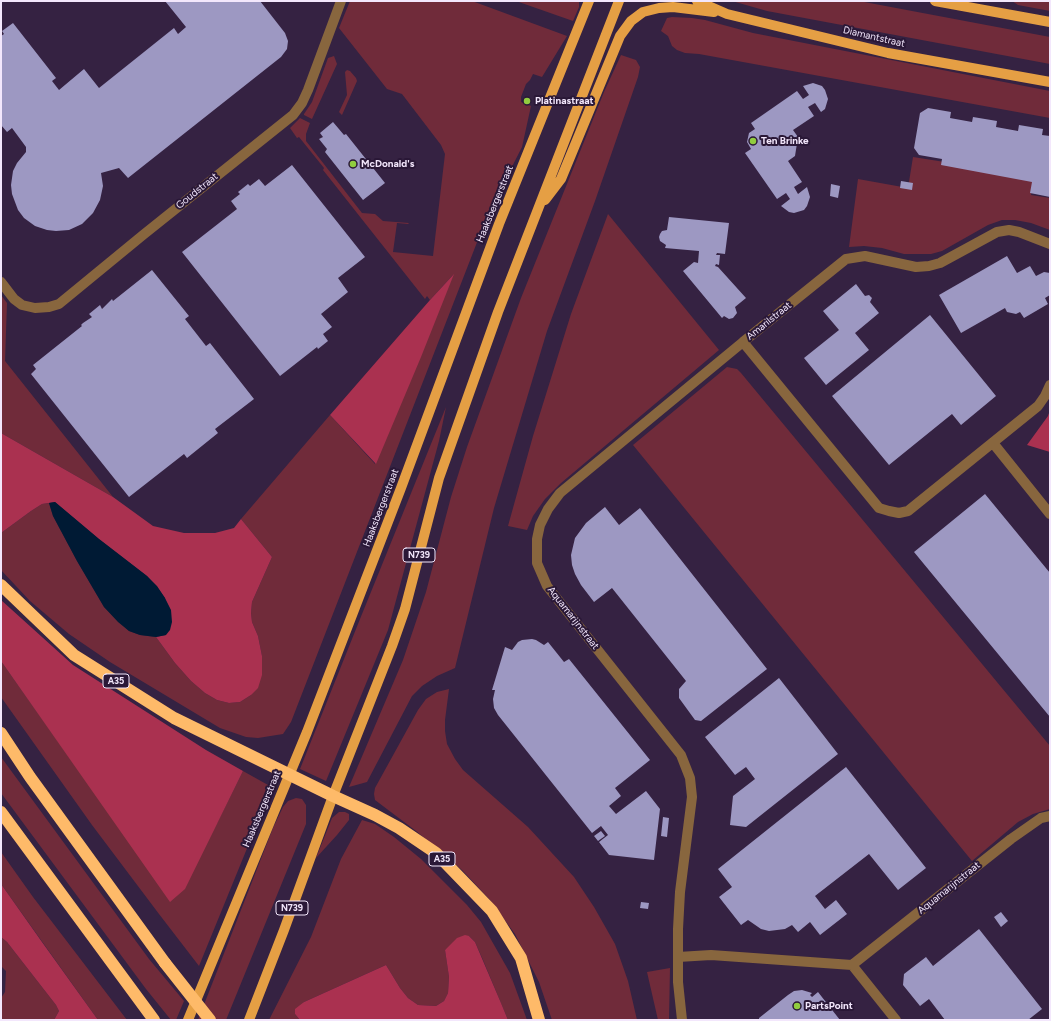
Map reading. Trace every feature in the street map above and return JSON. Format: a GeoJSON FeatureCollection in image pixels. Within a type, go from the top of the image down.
{"type":"FeatureCollection","features":[{"type":"Feature","properties":{"kind":"highway","name":"A35"},"geometry":{"type":"LineString","coordinates":[[1,585],[74,655],[174,718],[332,796],[393,824],[436,852],[492,911],[521,958],[539,1020]]}},
{"type":"Feature","properties":{"kind":"highway"},"geometry":{"type":"LineString","coordinates":[[1,733],[30,777],[165,963],[210,1020]]}},
{"type":"Feature","properties":{"kind":"highway"},"geometry":{"type":"LineString","coordinates":[[1,812],[154,1020]]}},
{"type":"Feature","properties":{"kind":"main road","name":"Haaksbergerstraat"},"geometry":{"type":"LineString","coordinates":[[188,1020],[310,726],[401,488],[486,259],[590,1]]}},
{"type":"Feature","properties":{"kind":"main road"},"geometry":{"type":"LineString","coordinates":[[539,207],[619,1]]}},
{"type":"Feature","properties":{"kind":"main road","name":"Diamantstraat"},"geometry":{"type":"LineString","coordinates":[[697,1],[727,14],[888,54],[1050,82]]}},
{"type":"Feature","properties":{"kind":"main road"},"geometry":{"type":"LineString","coordinates":[[935,1],[1050,22]]}},
{"type":"Feature","properties":{"kind":"main road"},"geometry":{"type":"LineString","coordinates":[[539,207],[561,180],[620,36],[631,21],[643,12],[673,7],[727,14]]}},
{"type":"Feature","properties":{"kind":"main road","name":"N739"},"geometry":{"type":"LineString","coordinates":[[249,1020],[284,930],[332,796],[392,646],[405,609],[439,478],[498,312],[539,207]]}},
{"type":"Feature","properties":{"kind":"street","name":"Goudstraat"},"geometry":{"type":"LineString","coordinates":[[1,282],[14,299],[22,305],[35,308],[49,307],[58,304],[148,230],[293,115],[302,103],[308,90],[341,1]]}},
{"type":"Feature","properties":{"kind":"street","name":"Amarilstraat"},"geometry":{"type":"LineString","coordinates":[[1050,244],[1019,232],[1009,230],[998,232],[940,263],[929,266],[916,267],[865,256],[846,259],[743,342],[879,508],[899,513],[908,511],[1038,406],[1046,396],[1050,385]]}},
{"type":"Feature","properties":{"kind":"street","name":"Aquamarijnstraat"},"geometry":{"type":"LineString","coordinates":[[682,1020],[678,982],[680,892],[692,797],[690,778],[681,755],[547,586],[538,563],[536,539],[540,525],[548,509],[560,493],[743,342]]}},
{"type":"Feature","properties":{"kind":"street"},"geometry":{"type":"LineString","coordinates":[[993,443],[1050,514]]}},
{"type":"Feature","properties":{"kind":"street","name":"Aquamarijnstraat"},"geometry":{"type":"LineString","coordinates":[[852,965],[1011,839],[1041,818],[1050,816]]}},
{"type":"Feature","properties":{"kind":"street"},"geometry":{"type":"LineString","coordinates":[[678,957],[711,955],[852,965],[896,1020]]}},
{"type":"Feature","properties":{"kind":"shaded area"},"geometry":{"type":"Polygon","coordinates":[[[350,1],[472,1],[567,36],[542,77],[533,74],[526,84],[521,97],[521,102],[531,106],[522,147],[492,206],[481,232],[291,722],[283,734],[258,738],[246,737],[220,728],[110,662],[69,634],[30,601],[1,570],[1,533],[42,504],[49,503],[53,516],[104,607],[129,631],[140,635],[156,637],[175,663],[191,681],[205,693],[217,700],[229,703],[240,702],[251,695],[262,656],[258,636],[252,622],[252,602],[272,557],[241,519],[330,415],[375,464],[453,275],[430,300],[427,296],[425,299],[323,170],[324,168],[290,128],[300,118],[310,123],[306,134],[306,141],[362,213],[375,214],[383,221],[409,223],[397,223],[393,252],[433,256],[445,154],[441,145],[402,94],[387,89],[339,28],[350,1]]]}},
{"type":"Feature","properties":{"kind":"shaded area"},"geometry":{"type":"Polygon","coordinates":[[[516,1],[579,1],[579,7],[573,21],[516,1]]]}},
{"type":"Feature","properties":{"kind":"shaded area"},"geometry":{"type":"Polygon","coordinates":[[[732,1],[859,1],[1050,37],[1050,64],[767,11],[732,1]]]}},
{"type":"Feature","properties":{"kind":"shaded area"},"geometry":{"type":"Polygon","coordinates":[[[1012,1],[1050,1],[1050,11],[1018,5],[1012,1]]]}},
{"type":"Feature","properties":{"kind":"shaded area"},"geometry":{"type":"Polygon","coordinates":[[[672,17],[705,20],[753,33],[1050,91],[1050,118],[699,54],[685,53],[672,46],[668,36],[661,31],[667,18],[672,17]]]}},
{"type":"Feature","properties":{"kind":"shaded area"},"geometry":{"type":"Polygon","coordinates":[[[621,55],[636,60],[640,67],[638,77],[595,201],[547,331],[494,508],[455,668],[437,676],[422,686],[412,696],[367,782],[349,787],[403,660],[426,592],[451,497],[467,447],[521,298],[604,92],[621,55]]]}},
{"type":"Feature","properties":{"kind":"shaded area"},"geometry":{"type":"Polygon","coordinates":[[[334,56],[337,64],[312,119],[304,114],[312,102],[328,58],[334,56]]]}},
{"type":"Feature","properties":{"kind":"shaded area"},"geometry":{"type":"Polygon","coordinates":[[[347,70],[350,71],[357,81],[342,115],[339,112],[347,95],[345,72],[347,70]]]}},
{"type":"Feature","properties":{"kind":"shaded area"},"geometry":{"type":"Polygon","coordinates":[[[913,157],[1034,176],[1031,195],[1050,198],[1050,230],[1031,223],[1015,220],[1002,220],[988,225],[942,251],[931,254],[904,254],[882,248],[864,246],[849,247],[858,179],[908,188],[913,157]]]}},
{"type":"Feature","properties":{"kind":"shaded area"},"geometry":{"type":"Polygon","coordinates":[[[608,214],[719,350],[561,483],[545,499],[533,516],[527,530],[508,526],[533,436],[571,314],[608,214]]]}},
{"type":"Feature","properties":{"kind":"shaded area"},"geometry":{"type":"Polygon","coordinates":[[[454,274],[421,357],[376,464],[330,415],[454,274]]]}},
{"type":"Feature","properties":{"kind":"shaded area"},"geometry":{"type":"Polygon","coordinates":[[[1,295],[7,303],[5,361],[113,497],[1,433],[1,295]]]}},
{"type":"Feature","properties":{"kind":"shaded area"},"geometry":{"type":"Polygon","coordinates":[[[727,367],[737,369],[741,373],[1050,746],[1050,809],[1033,814],[1018,822],[972,861],[633,445],[727,367]]]}},
{"type":"Feature","properties":{"kind":"shaded area"},"geometry":{"type":"Polygon","coordinates":[[[446,407],[439,441],[388,630],[326,781],[300,769],[446,407]]]}},
{"type":"Feature","properties":{"kind":"shaded area"},"geometry":{"type":"Polygon","coordinates":[[[1050,410],[1050,452],[1027,445],[1048,416],[1050,410]]]}},
{"type":"Feature","properties":{"kind":"shaded area"},"geometry":{"type":"Polygon","coordinates":[[[1,433],[113,497],[153,526],[184,533],[215,533],[234,528],[241,519],[272,557],[252,602],[252,622],[258,636],[262,656],[262,675],[258,688],[251,695],[240,702],[229,703],[217,700],[205,693],[191,681],[175,663],[156,637],[166,635],[165,598],[157,587],[147,576],[99,539],[55,502],[42,504],[1,533],[1,433]]]}},
{"type":"Feature","properties":{"kind":"shaded area"},"geometry":{"type":"Polygon","coordinates":[[[1,600],[73,665],[206,750],[243,771],[185,889],[170,902],[1,661],[1,600]]]}},
{"type":"Feature","properties":{"kind":"shaded area"},"geometry":{"type":"Polygon","coordinates":[[[1,661],[130,843],[217,823],[243,771],[268,785],[270,789],[268,797],[199,966],[92,825],[1,697],[1,661]]]}},
{"type":"Feature","properties":{"kind":"shaded area"},"geometry":{"type":"Polygon","coordinates":[[[449,689],[445,731],[447,744],[455,759],[463,770],[528,827],[574,877],[594,907],[615,944],[628,981],[637,1020],[552,1020],[539,982],[515,934],[490,900],[462,870],[416,831],[375,800],[375,788],[418,710],[426,699],[437,692],[449,689]]]}},
{"type":"Feature","properties":{"kind":"shaded area"},"geometry":{"type":"Polygon","coordinates":[[[1,757],[149,959],[184,1001],[176,1020],[171,1020],[146,989],[1,793],[1,757]]]}},
{"type":"Feature","properties":{"kind":"shaded area"},"geometry":{"type":"Polygon","coordinates":[[[296,798],[302,799],[306,805],[306,824],[226,1020],[198,1020],[273,828],[283,807],[288,801],[296,798]]]}},
{"type":"Feature","properties":{"kind":"shaded area"},"geometry":{"type":"Polygon","coordinates":[[[339,812],[349,814],[349,820],[316,858],[332,818],[339,812]]]}},
{"type":"Feature","properties":{"kind":"shaded area"},"geometry":{"type":"Polygon","coordinates":[[[362,820],[375,824],[394,837],[421,859],[467,905],[481,922],[510,973],[527,1020],[508,1020],[475,942],[469,936],[445,950],[449,977],[448,993],[444,1001],[436,1006],[418,1005],[408,998],[386,965],[304,1002],[295,1014],[300,1020],[269,1020],[311,937],[341,859],[362,820]]]}},
{"type":"Feature","properties":{"kind":"shaded area"},"geometry":{"type":"Polygon","coordinates":[[[1,852],[33,897],[127,1020],[98,1020],[1,884],[1,852]]]}},
{"type":"Feature","properties":{"kind":"shaded area"},"geometry":{"type":"Polygon","coordinates":[[[1,884],[98,1020],[54,1020],[59,1011],[56,1005],[7,942],[1,937],[1,884]]]}},
{"type":"Feature","properties":{"kind":"shaded area"},"geometry":{"type":"Polygon","coordinates":[[[465,935],[469,936],[475,942],[508,1020],[300,1020],[295,1014],[295,1009],[304,1002],[386,965],[408,998],[418,1005],[436,1006],[444,1001],[448,993],[449,977],[445,950],[457,938],[465,935]]]}},
{"type":"Feature","properties":{"kind":"shaded area"},"geometry":{"type":"Polygon","coordinates":[[[1,937],[7,942],[56,1005],[59,1011],[54,1020],[1,1020],[1,998],[5,992],[6,971],[1,966],[1,937]]]}},
{"type":"Feature","properties":{"kind":"shaded area"},"geometry":{"type":"Polygon","coordinates":[[[670,968],[669,1020],[658,1020],[647,972],[670,968]]]}},
{"type":"Feature","properties":{"kind":"water"},"geometry":{"type":"Polygon","coordinates":[[[55,502],[99,539],[147,576],[157,586],[171,610],[172,622],[170,630],[166,635],[156,637],[140,635],[129,631],[104,607],[53,516],[49,503],[55,502]]]}},
{"type":"Feature","properties":{"kind":"building"},"geometry":{"type":"Polygon","coordinates":[[[165,1],[260,1],[285,33],[288,41],[287,49],[281,57],[128,178],[119,168],[101,173],[103,186],[100,200],[93,213],[82,224],[69,230],[56,231],[35,226],[24,218],[18,210],[12,194],[11,185],[13,171],[17,163],[26,152],[26,147],[12,128],[7,132],[1,125],[1,36],[4,34],[2,31],[13,23],[56,78],[52,81],[59,90],[84,69],[99,88],[174,28],[178,34],[186,27],[165,1]]]}},
{"type":"Feature","properties":{"kind":"building"},"geometry":{"type":"Polygon","coordinates":[[[813,83],[822,86],[828,99],[825,109],[821,112],[815,103],[808,107],[814,116],[793,130],[798,137],[795,156],[788,161],[802,182],[794,187],[798,194],[807,187],[810,197],[804,210],[794,213],[789,212],[781,206],[790,199],[786,193],[777,199],[745,153],[751,149],[747,142],[749,133],[755,129],[751,123],[797,91],[803,99],[809,95],[803,86],[813,83]]]}},
{"type":"Feature","properties":{"kind":"building"},"geometry":{"type":"Polygon","coordinates":[[[928,108],[951,112],[950,118],[972,122],[973,117],[997,121],[996,127],[1018,131],[1019,125],[1043,129],[1042,135],[1050,136],[1050,197],[1030,193],[1032,182],[941,165],[942,159],[919,155],[914,148],[920,113],[928,108]]]}},
{"type":"Feature","properties":{"kind":"building","name":"McDonald's"},"geometry":{"type":"Polygon","coordinates":[[[333,122],[344,135],[346,134],[385,183],[363,200],[325,152],[327,149],[319,139],[323,137],[320,133],[333,122]]]}},
{"type":"Feature","properties":{"kind":"building"},"geometry":{"type":"Polygon","coordinates":[[[292,165],[365,257],[338,278],[348,292],[321,314],[332,327],[323,334],[328,341],[318,349],[317,347],[280,376],[182,252],[237,209],[231,201],[240,194],[238,192],[248,184],[250,186],[259,179],[265,186],[292,165]]]}},
{"type":"Feature","properties":{"kind":"building"},"geometry":{"type":"Polygon","coordinates":[[[901,181],[913,183],[912,190],[900,188],[901,181]]]}},
{"type":"Feature","properties":{"kind":"building"},"geometry":{"type":"Polygon","coordinates":[[[831,184],[840,186],[838,198],[830,196],[831,184]]]}},
{"type":"Feature","properties":{"kind":"building"},"geometry":{"type":"Polygon","coordinates":[[[669,217],[729,223],[725,254],[717,253],[716,255],[720,255],[719,265],[716,264],[715,266],[718,267],[746,298],[735,307],[737,313],[733,318],[729,319],[724,316],[722,318],[683,271],[694,262],[698,263],[699,251],[665,248],[666,245],[660,241],[660,234],[662,231],[667,230],[669,217]]]}},
{"type":"Feature","properties":{"kind":"building"},"geometry":{"type":"Polygon","coordinates":[[[1007,256],[1017,273],[1030,266],[1036,276],[1044,272],[1050,273],[1050,295],[1045,298],[1048,304],[1024,318],[1020,312],[1016,314],[1007,312],[1005,308],[961,333],[939,295],[1007,256]]]}},
{"type":"Feature","properties":{"kind":"building"},"geometry":{"type":"Polygon","coordinates":[[[152,270],[189,316],[185,319],[206,346],[210,343],[254,399],[215,429],[218,433],[187,458],[184,454],[129,497],[31,374],[36,369],[33,365],[92,317],[89,314],[100,305],[102,309],[112,299],[113,301],[152,270]]]}},
{"type":"Feature","properties":{"kind":"building"},"geometry":{"type":"Polygon","coordinates":[[[856,284],[865,296],[869,295],[872,298],[870,302],[879,313],[855,333],[869,350],[826,385],[804,358],[839,330],[823,311],[856,284]]]}},
{"type":"Feature","properties":{"kind":"building"},"geometry":{"type":"Polygon","coordinates":[[[930,315],[996,396],[961,425],[952,414],[889,465],[832,396],[930,315]]]}},
{"type":"Feature","properties":{"kind":"building"},"geometry":{"type":"Polygon","coordinates":[[[985,494],[1050,573],[1050,717],[914,552],[985,494]]]}},
{"type":"Feature","properties":{"kind":"building"},"geometry":{"type":"Polygon","coordinates":[[[605,507],[619,525],[640,508],[767,669],[701,721],[695,720],[679,698],[679,689],[686,681],[612,588],[594,602],[581,585],[575,574],[571,555],[575,538],[586,523],[605,507]]]}},
{"type":"Feature","properties":{"kind":"building"},"geometry":{"type":"Polygon","coordinates":[[[532,639],[544,645],[548,642],[564,662],[569,659],[650,760],[615,788],[621,796],[609,806],[616,814],[646,791],[660,809],[654,860],[609,855],[599,842],[608,835],[601,826],[592,833],[494,708],[493,699],[495,690],[492,690],[505,647],[512,650],[518,642],[532,639]]]}},
{"type":"Feature","properties":{"kind":"building"},"geometry":{"type":"Polygon","coordinates":[[[779,678],[838,754],[746,827],[730,825],[733,796],[755,779],[746,767],[735,775],[705,737],[779,678]]]}},
{"type":"Feature","properties":{"kind":"building"},"geometry":{"type":"Polygon","coordinates":[[[846,767],[926,868],[898,890],[869,854],[815,896],[825,909],[836,900],[847,914],[820,935],[810,922],[798,932],[792,925],[785,929],[769,931],[761,929],[748,920],[741,925],[719,897],[732,887],[718,869],[846,767]]]}},
{"type":"Feature","properties":{"kind":"building"},"geometry":{"type":"Polygon","coordinates":[[[663,817],[669,818],[667,837],[661,836],[663,817]]]}},
{"type":"Feature","properties":{"kind":"building"},"geometry":{"type":"Polygon","coordinates":[[[601,831],[605,836],[598,841],[594,836],[601,831]]]}},
{"type":"Feature","properties":{"kind":"building"},"geometry":{"type":"Polygon","coordinates":[[[641,902],[649,903],[648,909],[640,908],[641,902]]]}},
{"type":"Feature","properties":{"kind":"building"},"geometry":{"type":"Polygon","coordinates":[[[1001,912],[1008,921],[1001,927],[994,917],[1001,912]]]}},
{"type":"Feature","properties":{"kind":"building"},"geometry":{"type":"Polygon","coordinates":[[[979,929],[1042,1009],[1028,1020],[945,1020],[929,999],[920,1006],[903,985],[904,974],[926,957],[933,966],[979,929]]]}},
{"type":"Feature","properties":{"kind":"building"},"geometry":{"type":"Polygon","coordinates":[[[802,990],[812,993],[810,995],[812,997],[818,992],[840,1020],[759,1020],[759,1018],[788,995],[794,991],[802,990]]]}},
{"type":"Feature","properties":{"kind":"place","name":"Platinastraat"},"geometry":{"type":"Point","coordinates":[527,101]}},
{"type":"Feature","properties":{"kind":"place","name":"Ten Brinke"},"geometry":{"type":"Point","coordinates":[753,141]}},
{"type":"Feature","properties":{"kind":"place","name":"McDonald's"},"geometry":{"type":"Point","coordinates":[353,164]}},
{"type":"Feature","properties":{"kind":"place","name":"PartsPoint"},"geometry":{"type":"Point","coordinates":[797,1006]}}]}
